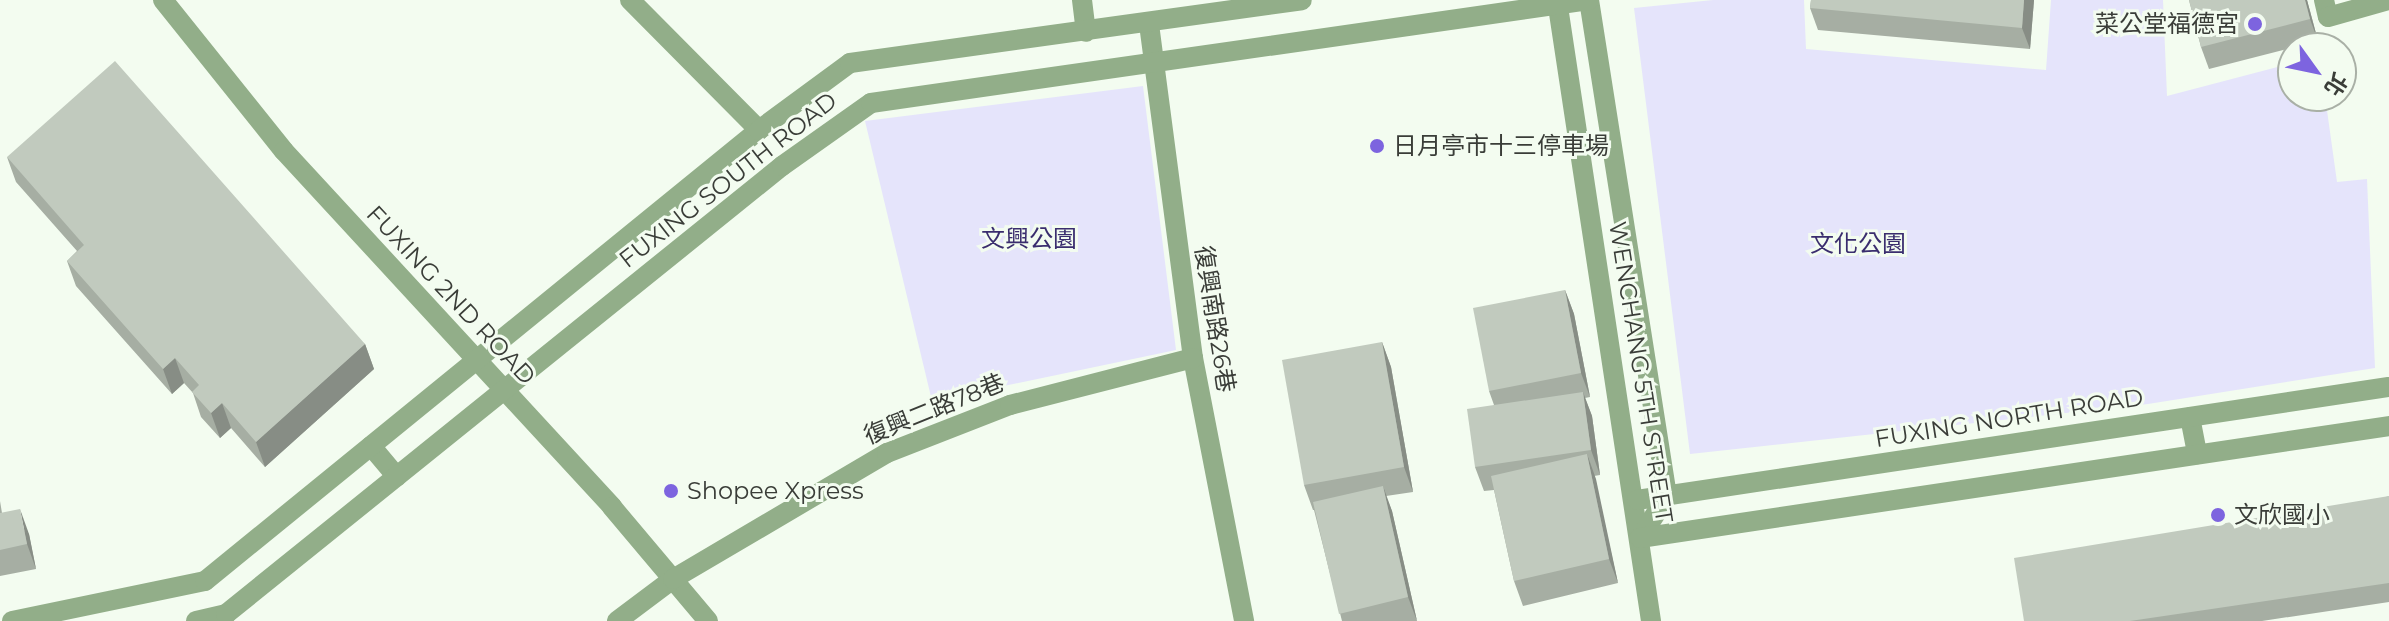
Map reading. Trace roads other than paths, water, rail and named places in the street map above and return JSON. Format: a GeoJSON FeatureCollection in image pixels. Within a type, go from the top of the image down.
{"type":"FeatureCollection","features":[{"type":"Feature","properties":{"kind":"street","name":"FUXING 2ND ROAD"},"geometry":{"type":"LineString","coordinates":[[163,0],[294,162],[505,390],[708,621]]}},
{"type":"Feature","properties":{"kind":"street"},"geometry":{"type":"LineString","coordinates":[[630,0],[759,130]]}},
{"type":"Feature","properties":{"kind":"street"},"geometry":{"type":"LineString","coordinates":[[1082,0],[1086,32]]}},
{"type":"Feature","properties":{"kind":"street","name":"FUXING SOUTH ROAD"},"geometry":{"type":"LineString","coordinates":[[12,621],[205,581],[759,130],[850,63],[1149,24],[1302,0]]}},
{"type":"Feature","properties":{"kind":"street","name":"FUXING SOUTH ROAD"},"geometry":{"type":"LineString","coordinates":[[196,621],[226,614],[782,166],[871,103],[1151,67],[1557,2],[1589,0]]}},
{"type":"Feature","properties":{"kind":"street","name":"WENCHANG 5TH STREET"},"geometry":{"type":"LineString","coordinates":[[1589,0],[1667,496],[1640,538]]}},
{"type":"Feature","properties":{"kind":"street"},"geometry":{"type":"LineString","coordinates":[[2324,0],[2328,17],[2389,0]]}},
{"type":"Feature","properties":{"kind":"street","name":"WENCHANG 5TH STREET"},"geometry":{"type":"LineString","coordinates":[[1557,2],[1637,500],[1640,538]]}},
{"type":"Feature","properties":{"kind":"street","name":"復興南路26巷"},"geometry":{"type":"LineString","coordinates":[[1149,24],[1151,67],[1193,358],[1244,621]]}},
{"type":"Feature","properties":{"kind":"street","name":"復興二路78巷"},"geometry":{"type":"LineString","coordinates":[[617,621],[673,579],[887,453],[1010,405],[1193,358]]}},
{"type":"Feature","properties":{"kind":"street","name":"FUXING NORTH ROAD"},"geometry":{"type":"LineString","coordinates":[[1637,500],[2389,387]]}},
{"type":"Feature","properties":{"kind":"street"},"geometry":{"type":"LineString","coordinates":[[2190,417],[2197,454]]}},
{"type":"Feature","properties":{"kind":"street"},"geometry":{"type":"LineString","coordinates":[[1651,621],[1640,538],[2389,426]]}},
{"type":"Feature","properties":{"kind":"street"},"geometry":{"type":"LineString","coordinates":[[371,446],[397,477]]}},
{"type":"Feature","properties":{"kind":"place","name":"菜公堂福德宮"},"geometry":{"type":"Point","coordinates":[2255,24]}},
{"type":"Feature","properties":{"kind":"place","name":"日月亭市十三停車場"},"geometry":{"type":"Point","coordinates":[1377,146]}},
{"type":"Feature","properties":{"kind":"place","name":"Shopee Xpress"},"geometry":{"type":"Point","coordinates":[671,491]}},
{"type":"Feature","properties":{"kind":"place","name":"文欣國小"},"geometry":{"type":"Point","coordinates":[2218,515]}},
{"type":"Feature","properties":{"kind":"park label","name":"文興公園"},"geometry":{"type":"Point","coordinates":[1029,239]}},
{"type":"Feature","properties":{"kind":"park label","name":"文化公園"},"geometry":{"type":"Point","coordinates":[1858,244]}}]}
